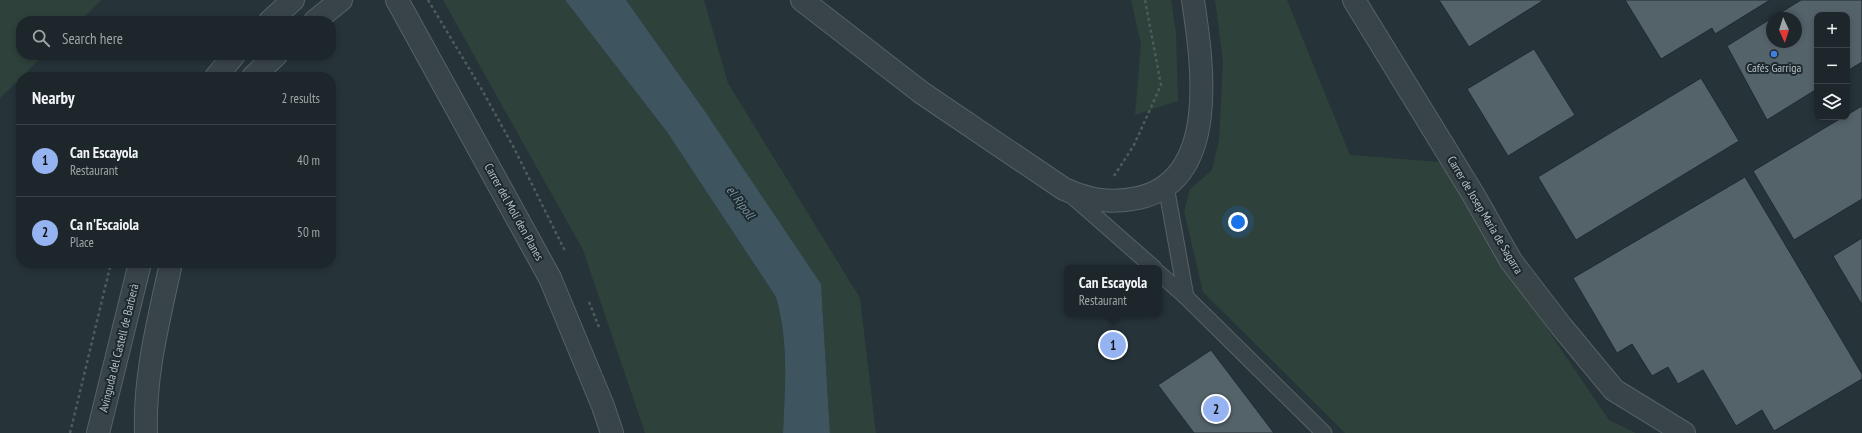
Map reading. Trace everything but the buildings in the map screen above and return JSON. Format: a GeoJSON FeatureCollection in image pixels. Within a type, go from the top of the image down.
{"type":"FeatureCollection","features":[{"type":"Feature","properties":{"kind":"street"},"geometry":{"type":"LineString","coordinates":[[275,16],[293,0]]}},
{"type":"Feature","properties":{"kind":"street"},"geometry":{"type":"LineString","coordinates":[[321,16],[341,0]]}},
{"type":"Feature","properties":{"kind":"street","name":"Carrer del Molí den Planes"},"geometry":{"type":"LineString","coordinates":[[397,0],[550,278],[604,406],[612,433]]}},
{"type":"Feature","properties":{"kind":"street"},"geometry":{"type":"LineString","coordinates":[[802,0],[922,93],[1064,189],[1084,198],[1102,201],[1149,196],[1166,186],[1188,158],[1196,141],[1202,95],[1201,65],[1193,0]]}},
{"type":"Feature","properties":{"kind":"street","name":"Carrer de Josep Maria de Sagarra"},"geometry":{"type":"LineString","coordinates":[[1354,0],[1473,194],[1511,261],[1561,326],[1614,390],[1684,433]]}},
{"type":"Feature","properties":{"kind":"street"},"geometry":{"type":"LineString","coordinates":[[220,72],[230,60]]}},
{"type":"Feature","properties":{"kind":"street"},"geometry":{"type":"LineString","coordinates":[[258,72],[271,60]]}},
{"type":"Feature","properties":{"kind":"street","name":"Avinguda del Castell de Barberà"},"geometry":{"type":"LineString","coordinates":[[98,433],[139,268]]}},
{"type":"Feature","properties":{"kind":"street"},"geometry":{"type":"LineString","coordinates":[[146,433],[145,409],[151,360],[170,268]]}},
{"type":"Feature","properties":{"kind":"lane"},"geometry":{"type":"LineString","coordinates":[[1166,186],[1186,297]]}},
{"type":"Feature","properties":{"kind":"lane"},"geometry":{"type":"LineString","coordinates":[[1064,189],[1151,265]]}},
{"type":"Feature","properties":{"kind":"lane"},"geometry":{"type":"LineString","coordinates":[[1162,276],[1186,297],[1324,433]]}},
{"type":"Feature","properties":{"kind":"path"},"geometry":{"type":"LineString","coordinates":[[428,0],[435,12]]}},
{"type":"Feature","properties":{"kind":"path"},"geometry":{"type":"LineString","coordinates":[[1102,201],[1117,169],[1134,145],[1161,85],[1145,0]]}},
{"type":"Feature","properties":{"kind":"path"},"geometry":{"type":"LineString","coordinates":[[70,433],[110,268]]}},
{"type":"Feature","properties":{"kind":"green space"},"geometry":{"type":"Polygon","coordinates":[[[0,0],[101,0],[85,16],[16,16],[16,60],[39,60],[27,72],[16,72],[16,82],[0,98],[0,0]]]}},
{"type":"Feature","properties":{"kind":"green space"},"geometry":{"type":"Polygon","coordinates":[[[443,0],[565,0],[667,132],[776,297],[783,331],[785,365],[783,433],[645,433],[583,250],[443,0]]]}},
{"type":"Feature","properties":{"kind":"green space"},"geometry":{"type":"Polygon","coordinates":[[[626,0],[704,0],[728,83],[860,298],[876,433],[830,433],[821,284],[702,107],[626,0]]]}},
{"type":"Feature","properties":{"kind":"green space"},"geometry":{"type":"Polygon","coordinates":[[[1131,0],[1171,0],[1176,32],[1178,101],[1135,115],[1141,44],[1131,0]]]}},
{"type":"Feature","properties":{"kind":"green space"},"geometry":{"type":"Polygon","coordinates":[[[1215,0],[1287,0],[1350,155],[1440,162],[1556,342],[1609,420],[1636,433],[1345,433],[1203,292],[1184,211],[1190,189],[1212,170],[1219,140],[1223,62],[1215,0]]]}},
{"type":"Feature","properties":{"kind":"water","name":"el Ripoll"},"geometry":{"type":"Polygon","coordinates":[[[565,0],[626,0],[702,107],[821,284],[830,433],[783,433],[785,365],[783,331],[776,297],[667,132],[565,0]]]}},
{"type":"Feature","properties":{"kind":"place","name":"Cafés Garriga"},"geometry":{"type":"Point","coordinates":[1774,54]}},
{"type":"Feature","properties":{"kind":"place","name":"Can Escayola"},"geometry":{"type":"Point","coordinates":[1113,345]}},
{"type":"Feature","properties":{"kind":"place","name":"Ca n'Escaiola"},"geometry":{"type":"Point","coordinates":[1216,409]}}]}
